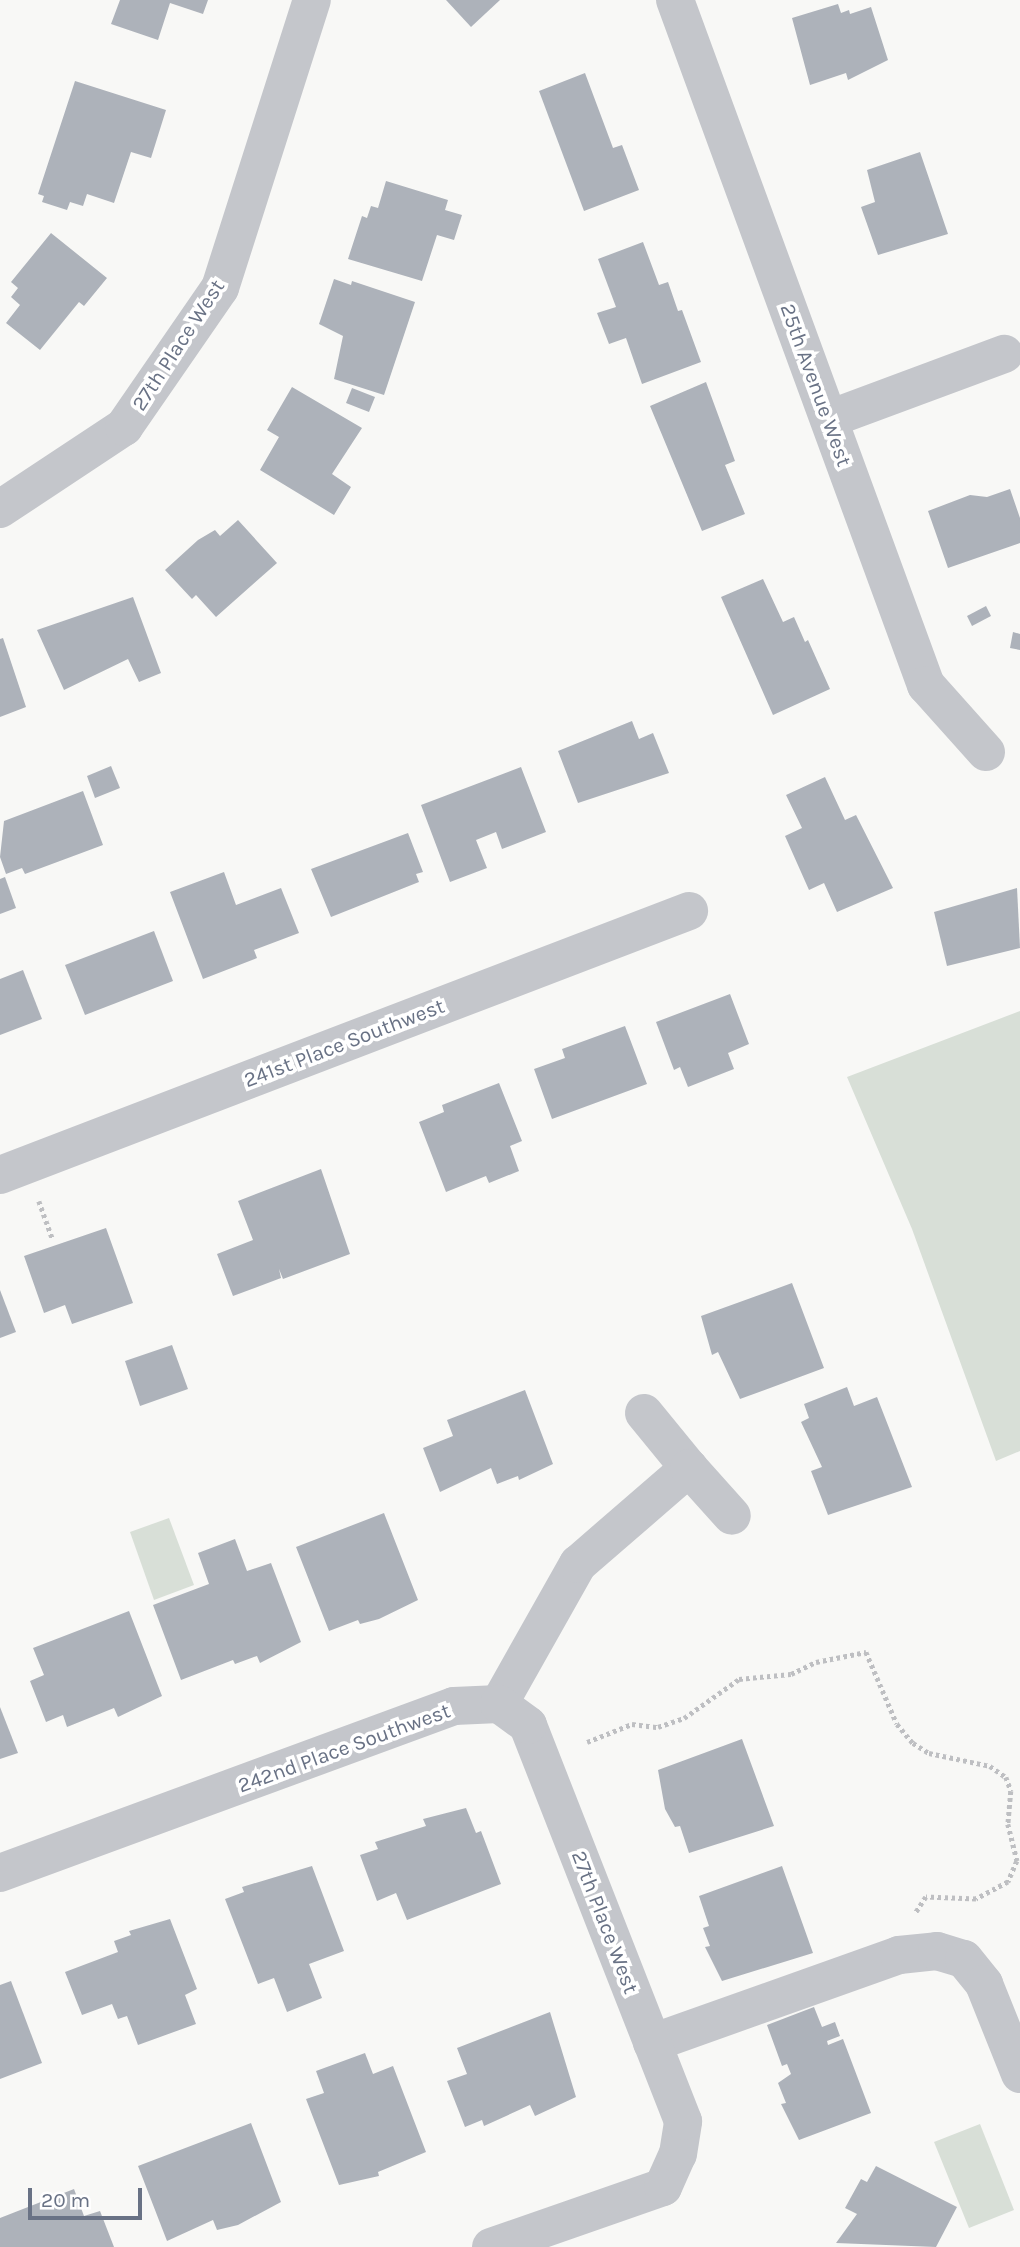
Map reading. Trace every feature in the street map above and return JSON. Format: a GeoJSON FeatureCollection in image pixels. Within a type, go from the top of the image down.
{"type":"FeatureCollection","features":[{"type":"Feature","properties":{"kind":"street","name":"27th Place West"},"geometry":{"type":"LineString","coordinates":[[0,509],[124,427],[220,288],[312,0]]}},
{"type":"Feature","properties":{"kind":"street","name":"25th Avenue West"},"geometry":{"type":"LineString","coordinates":[[675,0],[926,685],[986,752]]}},
{"type":"Feature","properties":{"kind":"street"},"geometry":{"type":"LineString","coordinates":[[829,419],[1004,354]]}},
{"type":"Feature","properties":{"kind":"street","name":"241st Place Southwest"},"geometry":{"type":"LineString","coordinates":[[0,1175],[689,911]]}},
{"type":"Feature","properties":{"kind":"street"},"geometry":{"type":"LineString","coordinates":[[644,1413],[732,1516]]}},
{"type":"Feature","properties":{"kind":"street"},"geometry":{"type":"LineString","coordinates":[[499,1704],[578,1564],[689,1468]]}},
{"type":"Feature","properties":{"kind":"street","name":"27th Place West"},"geometry":{"type":"LineString","coordinates":[[491,2247],[663,2187],[678,2154],[682,2121],[528,1725],[499,1704]]}},
{"type":"Feature","properties":{"kind":"street","name":"242nd Place Southwest"},"geometry":{"type":"LineString","coordinates":[[0,1873],[454,1706],[499,1704]]}},
{"type":"Feature","properties":{"kind":"street"},"geometry":{"type":"LineString","coordinates":[[652,2043],[899,1955],[937,1951],[964,1959],[984,1984],[1020,2074]]}},
{"type":"Feature","properties":{"kind":"path"},"geometry":{"type":"LineString","coordinates":[[36,1194],[53,1240]]}},
{"type":"Feature","properties":{"kind":"path"},"geometry":{"type":"LineString","coordinates":[[587,1742],[632,1724],[658,1727],[684,1718],[739,1679],[791,1674],[816,1662],[866,1652],[897,1724],[913,1743],[929,1753],[990,1766],[1006,1777],[1011,1791],[1008,1824],[1017,1861],[1008,1882],[976,1899],[926,1897],[914,1910],[922,1953]]}},
{"type":"Feature","properties":{"kind":"shaded area"},"geometry":{"type":"Polygon","coordinates":[[[1020,1011],[1020,1451],[996,1461],[912,1229],[847,1077],[1020,1011]]]}},
{"type":"Feature","properties":{"kind":"shaded area"},"geometry":{"type":"Polygon","coordinates":[[[169,1518],[194,1585],[154,1600],[130,1532],[169,1518]]]}},
{"type":"Feature","properties":{"kind":"shaded area"},"geometry":{"type":"Polygon","coordinates":[[[980,2124],[1014,2210],[969,2228],[934,2142],[980,2124]]]}},
{"type":"Feature","properties":{"kind":"building"},"geometry":{"type":"Polygon","coordinates":[[[120,0],[208,0],[203,14],[170,3],[158,40],[111,24],[120,0]]]}},
{"type":"Feature","properties":{"kind":"building"},"geometry":{"type":"Polygon","coordinates":[[[446,0],[500,0],[471,27],[446,0]]]}},
{"type":"Feature","properties":{"kind":"building"},"geometry":{"type":"Polygon","coordinates":[[[838,4],[841,13],[849,10],[850,14],[871,7],[888,60],[848,80],[846,73],[810,85],[792,18],[838,4]]]}},
{"type":"Feature","properties":{"kind":"building"},"geometry":{"type":"Polygon","coordinates":[[[585,73],[613,148],[622,145],[639,190],[584,211],[539,91],[585,73]]]}},
{"type":"Feature","properties":{"kind":"building"},"geometry":{"type":"Polygon","coordinates":[[[75,81],[166,110],[151,158],[131,152],[114,203],[87,194],[83,206],[70,202],[67,210],[42,202],[44,196],[38,194],[75,81]]]}},
{"type":"Feature","properties":{"kind":"building"},"geometry":{"type":"Polygon","coordinates":[[[920,152],[948,234],[878,255],[861,207],[875,202],[867,170],[920,152]]]}},
{"type":"Feature","properties":{"kind":"building"},"geometry":{"type":"Polygon","coordinates":[[[386,181],[448,200],[445,210],[462,215],[454,240],[437,235],[422,281],[348,259],[362,216],[367,218],[371,206],[378,208],[386,181]]]}},
{"type":"Feature","properties":{"kind":"building"},"geometry":{"type":"Polygon","coordinates":[[[51,233],[107,278],[84,306],[79,302],[40,350],[6,323],[20,305],[11,297],[18,288],[11,282],[51,233]]]}},
{"type":"Feature","properties":{"kind":"building"},"geometry":{"type":"Polygon","coordinates":[[[643,242],[659,285],[668,282],[678,311],[682,310],[701,362],[642,384],[626,338],[609,344],[597,313],[616,307],[598,259],[643,242]]]}},
{"type":"Feature","properties":{"kind":"building"},"geometry":{"type":"Polygon","coordinates":[[[334,279],[351,285],[352,281],[415,302],[384,395],[334,379],[343,336],[319,324],[334,279]]]}},
{"type":"Feature","properties":{"kind":"building"},"geometry":{"type":"Polygon","coordinates":[[[706,382],[735,461],[725,465],[745,514],[702,531],[650,406],[706,382]]]}},
{"type":"Feature","properties":{"kind":"building"},"geometry":{"type":"Polygon","coordinates":[[[292,387],[362,428],[332,474],[351,487],[334,515],[260,470],[279,437],[267,430],[292,387]]]}},
{"type":"Feature","properties":{"kind":"building"},"geometry":{"type":"Polygon","coordinates":[[[352,388],[375,397],[369,412],[346,403],[352,388]]]}},
{"type":"Feature","properties":{"kind":"building"},"geometry":{"type":"Polygon","coordinates":[[[1010,489],[1020,518],[1020,543],[948,568],[928,511],[970,495],[987,497],[1010,489]]]}},
{"type":"Feature","properties":{"kind":"building"},"geometry":{"type":"Polygon","coordinates":[[[238,520],[277,563],[216,617],[196,595],[192,599],[165,570],[198,540],[215,530],[220,536],[238,520]]]}},
{"type":"Feature","properties":{"kind":"building"},"geometry":{"type":"Polygon","coordinates":[[[763,579],[783,622],[794,617],[805,642],[808,640],[830,689],[773,715],[721,597],[763,579]]]}},
{"type":"Feature","properties":{"kind":"building"},"geometry":{"type":"Polygon","coordinates":[[[133,597],[161,673],[139,682],[128,659],[64,690],[37,630],[133,597]]]}},
{"type":"Feature","properties":{"kind":"building"},"geometry":{"type":"Polygon","coordinates":[[[986,606],[991,616],[972,626],[967,616],[986,606]]]}},
{"type":"Feature","properties":{"kind":"building"},"geometry":{"type":"Polygon","coordinates":[[[1013,632],[1020,634],[1020,650],[1010,648],[1013,632]]]}},
{"type":"Feature","properties":{"kind":"building"},"geometry":{"type":"Polygon","coordinates":[[[3,638],[26,707],[0,717],[0,639],[3,638]]]}},
{"type":"Feature","properties":{"kind":"building"},"geometry":{"type":"Polygon","coordinates":[[[632,721],[639,739],[653,733],[669,773],[578,803],[558,751],[632,721]]]}},
{"type":"Feature","properties":{"kind":"building"},"geometry":{"type":"Polygon","coordinates":[[[111,766],[120,788],[95,798],[87,776],[111,766]]]}},
{"type":"Feature","properties":{"kind":"building"},"geometry":{"type":"Polygon","coordinates":[[[521,767],[546,832],[502,849],[496,832],[476,840],[487,868],[450,882],[421,805],[521,767]]]}},
{"type":"Feature","properties":{"kind":"building"},"geometry":{"type":"Polygon","coordinates":[[[825,777],[845,820],[856,815],[893,888],[837,912],[824,883],[809,890],[785,836],[802,828],[786,795],[825,777]]]}},
{"type":"Feature","properties":{"kind":"building"},"geometry":{"type":"Polygon","coordinates":[[[83,791],[103,845],[25,874],[22,868],[6,874],[0,857],[4,821],[83,791]]]}},
{"type":"Feature","properties":{"kind":"building"},"geometry":{"type":"Polygon","coordinates":[[[408,833],[423,872],[416,874],[419,882],[331,917],[311,869],[408,833]]]}},
{"type":"Feature","properties":{"kind":"building"},"geometry":{"type":"Polygon","coordinates":[[[224,872],[236,905],[281,888],[299,933],[254,950],[257,958],[203,979],[170,892],[224,872]]]}},
{"type":"Feature","properties":{"kind":"building"},"geometry":{"type":"Polygon","coordinates":[[[5,877],[16,908],[0,914],[0,879],[5,877]]]}},
{"type":"Feature","properties":{"kind":"building"},"geometry":{"type":"Polygon","coordinates":[[[1017,888],[1020,948],[947,966],[934,912],[1017,888]]]}},
{"type":"Feature","properties":{"kind":"building"},"geometry":{"type":"Polygon","coordinates":[[[154,931],[173,981],[85,1015],[65,965],[154,931]]]}},
{"type":"Feature","properties":{"kind":"building"},"geometry":{"type":"Polygon","coordinates":[[[23,970],[42,1019],[0,1035],[0,979],[23,970]]]}},
{"type":"Feature","properties":{"kind":"building"},"geometry":{"type":"Polygon","coordinates":[[[730,994],[749,1044],[728,1053],[734,1069],[688,1087],[680,1067],[674,1070],[656,1022],[730,994]]]}},
{"type":"Feature","properties":{"kind":"building"},"geometry":{"type":"Polygon","coordinates":[[[625,1026],[647,1084],[552,1119],[534,1069],[565,1058],[562,1049],[625,1026]]]}},
{"type":"Feature","properties":{"kind":"building"},"geometry":{"type":"Polygon","coordinates":[[[499,1083],[522,1141],[510,1146],[519,1171],[489,1183],[486,1176],[446,1192],[419,1122],[444,1112],[442,1105],[499,1083]]]}},
{"type":"Feature","properties":{"kind":"building"},"geometry":{"type":"Polygon","coordinates":[[[321,1169],[350,1254],[283,1279],[279,1269],[281,1278],[233,1296],[217,1254],[253,1240],[238,1201],[321,1169]]]}},
{"type":"Feature","properties":{"kind":"building"},"geometry":{"type":"Polygon","coordinates":[[[106,1228],[133,1303],[72,1324],[65,1305],[44,1313],[24,1256],[106,1228]]]}},
{"type":"Feature","properties":{"kind":"building"},"geometry":{"type":"Polygon","coordinates":[[[792,1283],[824,1368],[740,1399],[718,1352],[712,1355],[701,1316],[792,1283]]]}},
{"type":"Feature","properties":{"kind":"building"},"geometry":{"type":"Polygon","coordinates":[[[0,1290],[16,1332],[0,1338],[0,1290]]]}},
{"type":"Feature","properties":{"kind":"building"},"geometry":{"type":"Polygon","coordinates":[[[172,1345],[188,1389],[140,1406],[125,1361],[172,1345]]]}},
{"type":"Feature","properties":{"kind":"building"},"geometry":{"type":"Polygon","coordinates":[[[847,1387],[854,1406],[877,1397],[912,1487],[828,1515],[811,1471],[822,1467],[801,1422],[809,1418],[804,1404],[847,1387]]]}},
{"type":"Feature","properties":{"kind":"building"},"geometry":{"type":"Polygon","coordinates":[[[525,1390],[553,1464],[519,1480],[518,1476],[497,1484],[491,1468],[440,1492],[423,1448],[453,1436],[447,1420],[525,1390]]]}},
{"type":"Feature","properties":{"kind":"building"},"geometry":{"type":"Polygon","coordinates":[[[384,1513],[418,1600],[379,1619],[360,1624],[358,1620],[329,1631],[296,1547],[384,1513]]]}},
{"type":"Feature","properties":{"kind":"building"},"geometry":{"type":"Polygon","coordinates":[[[235,1539],[247,1571],[271,1563],[301,1642],[260,1663],[257,1656],[235,1664],[233,1660],[181,1680],[153,1605],[209,1584],[198,1553],[235,1539]]]}},
{"type":"Feature","properties":{"kind":"building"},"geometry":{"type":"Polygon","coordinates":[[[129,1611],[162,1696],[118,1717],[114,1708],[67,1727],[63,1715],[46,1722],[30,1681],[44,1675],[33,1648],[129,1611]]]}},
{"type":"Feature","properties":{"kind":"building"},"geometry":{"type":"Polygon","coordinates":[[[0,1707],[18,1753],[0,1759],[0,1707]]]}},
{"type":"Feature","properties":{"kind":"building"},"geometry":{"type":"Polygon","coordinates":[[[742,1739],[774,1826],[689,1853],[680,1826],[675,1827],[665,1809],[658,1770],[742,1739]]]}},
{"type":"Feature","properties":{"kind":"building"},"geometry":{"type":"Polygon","coordinates":[[[466,1808],[476,1833],[481,1831],[501,1884],[407,1920],[396,1893],[377,1901],[360,1855],[378,1849],[375,1842],[426,1826],[423,1819],[466,1808]]]}},
{"type":"Feature","properties":{"kind":"building"},"geometry":{"type":"Polygon","coordinates":[[[312,1866],[344,1951],[309,1964],[322,1998],[287,2012],[274,1978],[258,1984],[225,1899],[244,1892],[242,1887],[312,1866]]]}},
{"type":"Feature","properties":{"kind":"building"},"geometry":{"type":"Polygon","coordinates":[[[782,1866],[813,1953],[722,1981],[705,1947],[710,1946],[703,1928],[709,1926],[699,1896],[782,1866]]]}},
{"type":"Feature","properties":{"kind":"building"},"geometry":{"type":"Polygon","coordinates":[[[170,1919],[197,1989],[185,1995],[196,2024],[138,2045],[127,2016],[118,2019],[112,2004],[82,2015],[65,1972],[118,1952],[114,1941],[131,1935],[129,1931],[170,1919]]]}},
{"type":"Feature","properties":{"kind":"building"},"geometry":{"type":"Polygon","coordinates":[[[11,1981],[42,2063],[0,2079],[0,1985],[11,1981]]]}},
{"type":"Feature","properties":{"kind":"building"},"geometry":{"type":"Polygon","coordinates":[[[814,2007],[822,2027],[835,2022],[840,2036],[827,2041],[828,2045],[843,2039],[871,2113],[799,2140],[781,2104],[786,2103],[778,2083],[791,2074],[787,2064],[782,2066],[767,2025],[814,2007]]]}},
{"type":"Feature","properties":{"kind":"building"},"geometry":{"type":"Polygon","coordinates":[[[550,2012],[576,2097],[535,2116],[530,2105],[484,2126],[482,2120],[465,2127],[447,2081],[467,2074],[457,2048],[550,2012]]]}},
{"type":"Feature","properties":{"kind":"building"},"geometry":{"type":"Polygon","coordinates":[[[365,2053],[373,2074],[393,2066],[426,2152],[378,2172],[379,2176],[339,2185],[306,2099],[324,2093],[316,2071],[365,2053]]]}},
{"type":"Feature","properties":{"kind":"building"},"geometry":{"type":"Polygon","coordinates":[[[251,2123],[281,2202],[238,2225],[217,2230],[213,2220],[167,2241],[138,2166],[251,2123]]]}},
{"type":"Feature","properties":{"kind":"building"},"geometry":{"type":"Polygon","coordinates":[[[876,2166],[957,2207],[936,2247],[836,2243],[857,2214],[845,2208],[861,2179],[867,2182],[876,2166]]]}},
{"type":"Feature","properties":{"kind":"building"},"geometry":{"type":"Polygon","coordinates":[[[74,2189],[84,2216],[100,2211],[114,2247],[0,2247],[0,2218],[74,2189]]]}}]}
